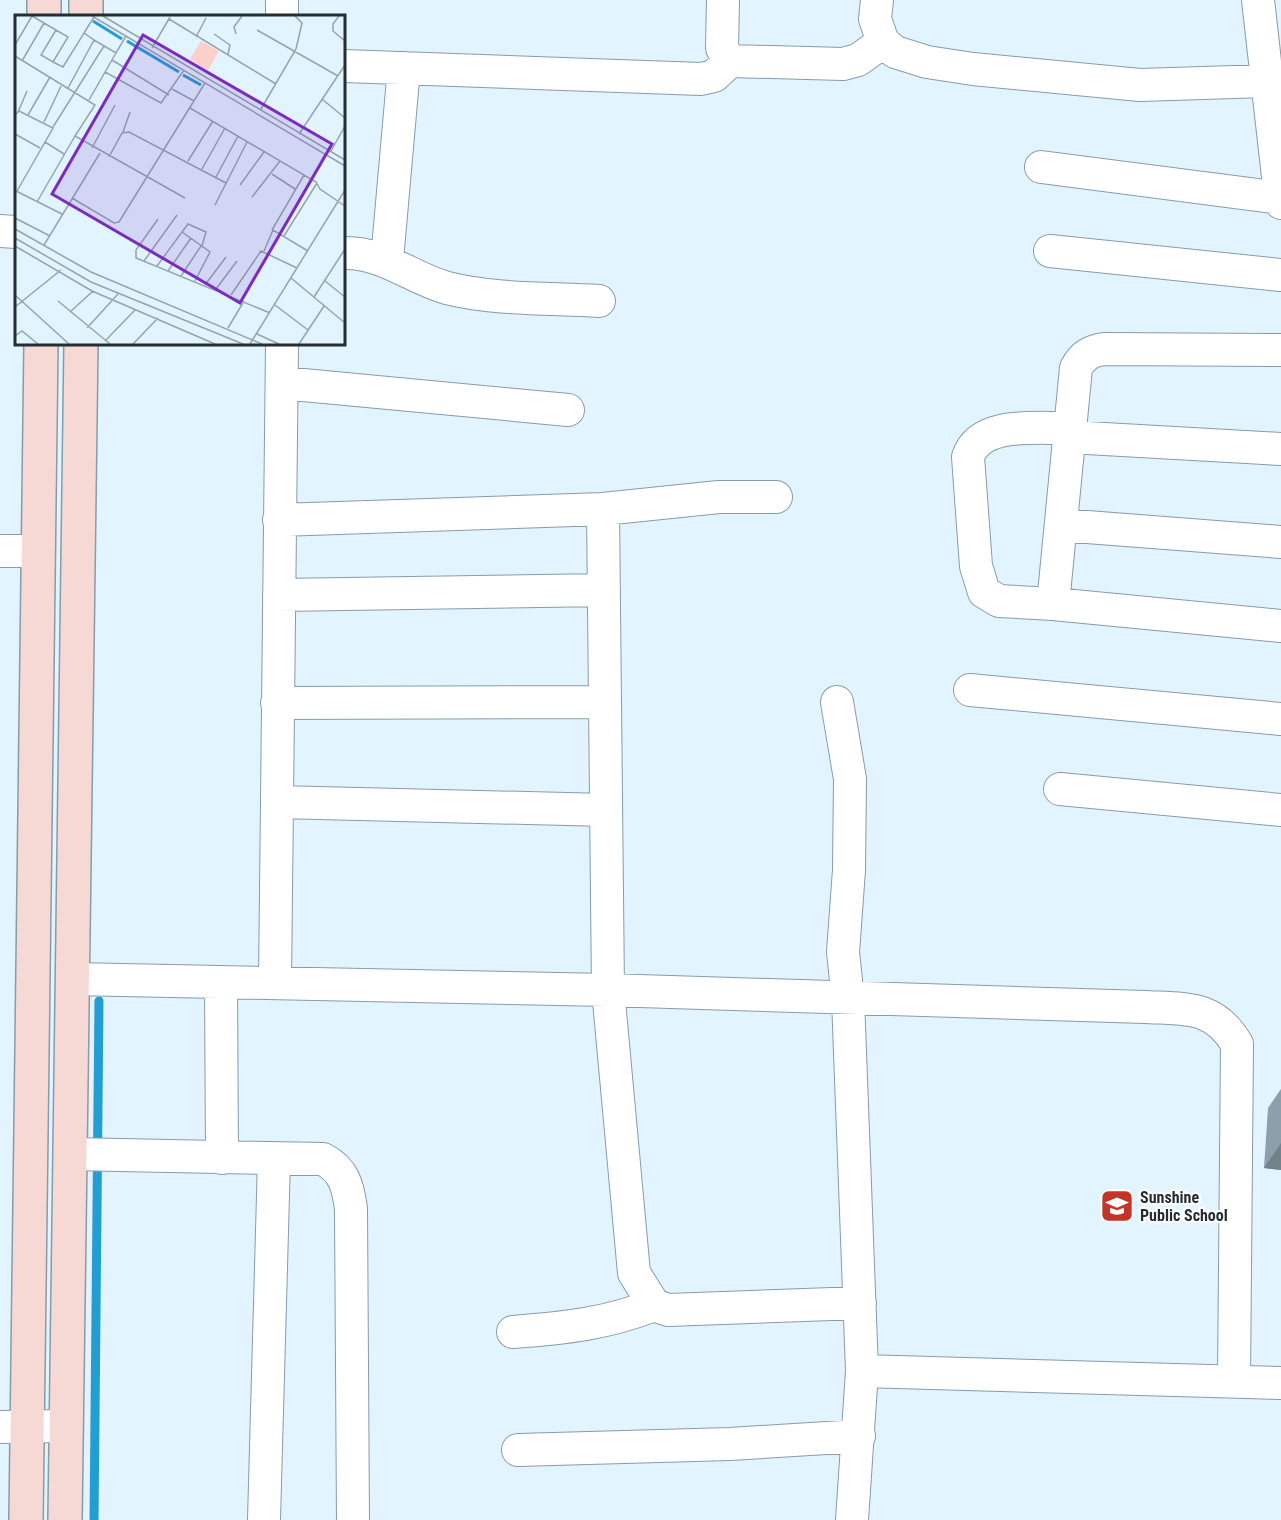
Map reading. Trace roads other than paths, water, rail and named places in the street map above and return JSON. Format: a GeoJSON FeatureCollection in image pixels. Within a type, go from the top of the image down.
{"type":"FeatureCollection","features":[{"type":"Feature","properties":{"kind":"street"},"geometry":{"type":"LineString","coordinates":[[723,0],[722,48],[730,61]]}},
{"type":"Feature","properties":{"kind":"street"},"geometry":{"type":"LineString","coordinates":[[877,0],[876,20],[883,42],[895,52],[909,57],[973,69],[1140,85],[1266,81]]}},
{"type":"Feature","properties":{"kind":"street"},"geometry":{"type":"LineString","coordinates":[[1258,0],[1281,203]]}},
{"type":"Feature","properties":{"kind":"street"},"geometry":{"type":"LineString","coordinates":[[345,66],[701,79],[714,76],[730,61],[843,64],[858,60],[883,42]]}},
{"type":"Feature","properties":{"kind":"street"},"geometry":{"type":"LineString","coordinates":[[387,260],[404,68]]}},
{"type":"Feature","properties":{"kind":"street"},"geometry":{"type":"LineString","coordinates":[[1041,167],[1280,198]]}},
{"type":"Feature","properties":{"kind":"street"},"geometry":{"type":"LineString","coordinates":[[0,231],[15,232]]}},
{"type":"Feature","properties":{"kind":"street"},"geometry":{"type":"LineString","coordinates":[[1050,251],[1281,274]]}},
{"type":"Feature","properties":{"kind":"street"},"geometry":{"type":"LineString","coordinates":[[345,253],[369,255],[387,260],[424,280],[447,288],[599,301]]}},
{"type":"Feature","properties":{"kind":"street"},"geometry":{"type":"LineString","coordinates":[[26,1520],[13,1427],[38,551],[41,345]]}},
{"type":"Feature","properties":{"kind":"street"},"geometry":{"type":"LineString","coordinates":[[65,1520],[81,345]]}},
{"type":"Feature","properties":{"kind":"street"},"geometry":{"type":"LineString","coordinates":[[275,983],[282,345]]}},
{"type":"Feature","properties":{"kind":"street"},"geometry":{"type":"LineString","coordinates":[[1053,604],[1077,368],[1080,361],[1093,351],[1281,350]]}},
{"type":"Feature","properties":{"kind":"street"},"geometry":{"type":"LineString","coordinates":[[282,382],[568,410]]}},
{"type":"Feature","properties":{"kind":"street"},"geometry":{"type":"LineString","coordinates":[[1281,449],[1070,433],[991,433],[972,447],[968,457],[978,580],[984,592],[999,601],[1281,626]]}},
{"type":"Feature","properties":{"kind":"street"},"geometry":{"type":"LineString","coordinates":[[279,520],[603,509],[719,497],[776,496]]}},
{"type":"Feature","properties":{"kind":"street"},"geometry":{"type":"LineString","coordinates":[[603,509],[608,990],[634,1273],[654,1305],[668,1310],[860,1303]]}},
{"type":"Feature","properties":{"kind":"street"},"geometry":{"type":"LineString","coordinates":[[1061,525],[1281,542]]}},
{"type":"Feature","properties":{"kind":"street"},"geometry":{"type":"LineString","coordinates":[[0,551],[38,551]]}},
{"type":"Feature","properties":{"kind":"street"},"geometry":{"type":"LineString","coordinates":[[279,595],[604,590]]}},
{"type":"Feature","properties":{"kind":"street"},"geometry":{"type":"LineString","coordinates":[[970,690],[1281,719]]}},
{"type":"Feature","properties":{"kind":"street"},"geometry":{"type":"LineString","coordinates":[[278,703],[605,702]]}},
{"type":"Feature","properties":{"kind":"street"},"geometry":{"type":"LineString","coordinates":[[837,702],[850,779],[849,870],[843,952],[848,999],[862,1371],[852,1520]]}},
{"type":"Feature","properties":{"kind":"street"},"geometry":{"type":"LineString","coordinates":[[1060,789],[1281,810]]}},
{"type":"Feature","properties":{"kind":"street"},"geometry":{"type":"LineString","coordinates":[[277,802],[606,810]]}},
{"type":"Feature","properties":{"kind":"street"},"geometry":{"type":"LineString","coordinates":[[72,979],[608,990],[1173,1008],[1211,1015],[1228,1030],[1237,1044],[1234,1381]]}},
{"type":"Feature","properties":{"kind":"street"},"geometry":{"type":"LineString","coordinates":[[221,982],[222,1158]]}},
{"type":"Feature","properties":{"kind":"street"},"geometry":{"type":"LineString","coordinates":[[70,1154],[323,1159],[334,1165],[345,1179],[349,1194],[353,1520]]}},
{"type":"Feature","properties":{"kind":"street"},"geometry":{"type":"LineString","coordinates":[[264,1520],[274,1159]]}},
{"type":"Feature","properties":{"kind":"street"},"geometry":{"type":"LineString","coordinates":[[513,1332],[583,1326],[623,1318],[654,1305]]}},
{"type":"Feature","properties":{"kind":"street"},"geometry":{"type":"LineString","coordinates":[[862,1371],[1281,1383]]}},
{"type":"Feature","properties":{"kind":"street"},"geometry":{"type":"LineString","coordinates":[[13,1427],[66,1426]]}},
{"type":"Feature","properties":{"kind":"street"},"geometry":{"type":"LineString","coordinates":[[518,1450],[730,1444],[859,1436]]}},
{"type":"Feature","properties":{"kind":"waterway"},"geometry":{"type":"LineString","coordinates":[[94,1520],[99,1001]]}},
{"type":"Feature","properties":{"kind":"place","name":"Sunshine Public School"},"geometry":{"type":"Point","coordinates":[1117,1206]}}]}
